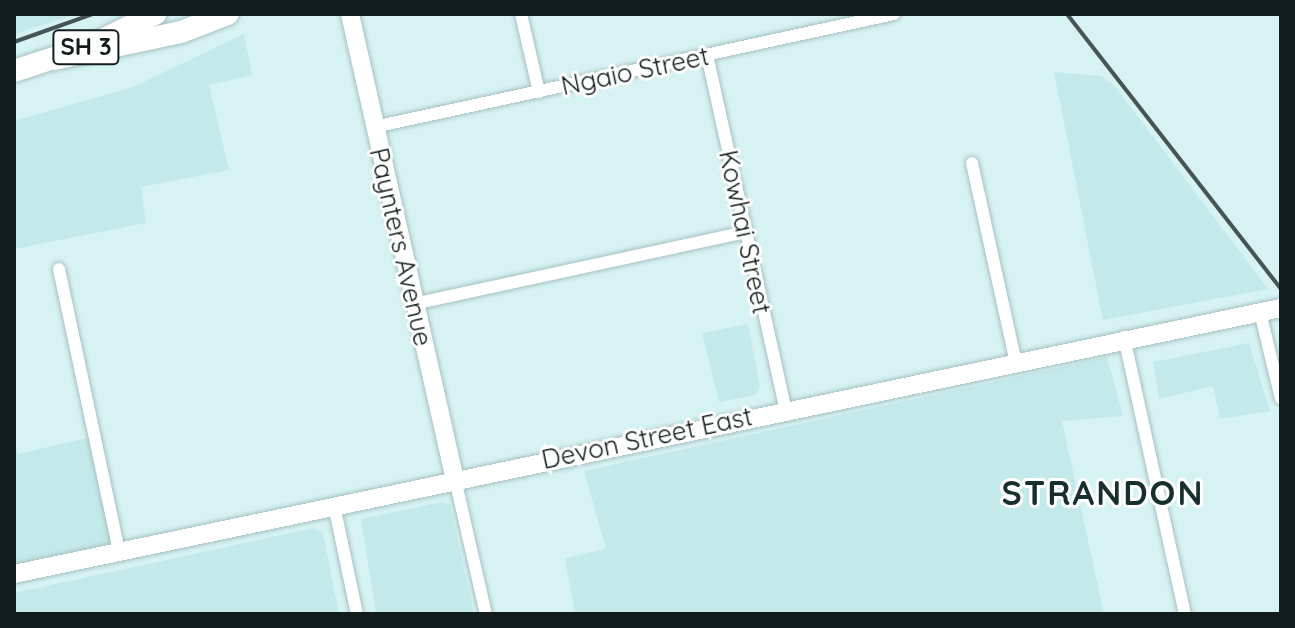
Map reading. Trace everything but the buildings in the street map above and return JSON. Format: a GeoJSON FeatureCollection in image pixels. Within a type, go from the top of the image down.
{"type":"FeatureCollection","features":[{"type":"Feature","properties":{"kind":"highway","name":"SH 3"},"geometry":{"type":"LineString","coordinates":[[14,71],[54,59],[155,14]]}},
{"type":"Feature","properties":{"kind":"highway"},"geometry":{"type":"LineString","coordinates":[[54,59],[181,32],[228,14]]}},
{"type":"Feature","properties":{"kind":"main road","name":"Paynters Avenue"},"geometry":{"type":"LineString","coordinates":[[350,14],[413,304],[455,479]]}},
{"type":"Feature","properties":{"kind":"main road","name":"Devon Street East"},"geometry":{"type":"LineString","coordinates":[[14,574],[1015,359],[1281,308]]}},
{"type":"Feature","properties":{"kind":"street"},"geometry":{"type":"LineString","coordinates":[[521,14],[539,92]]}},
{"type":"Feature","properties":{"kind":"street","name":"Ngaio Street"},"geometry":{"type":"LineString","coordinates":[[374,127],[894,14]]}},
{"type":"Feature","properties":{"kind":"street","name":"Kowhai Street"},"geometry":{"type":"LineString","coordinates":[[707,55],[785,408]]}},
{"type":"Feature","properties":{"kind":"street"},"geometry":{"type":"LineString","coordinates":[[972,163],[1015,359]]}},
{"type":"Feature","properties":{"kind":"street"},"geometry":{"type":"LineString","coordinates":[[413,304],[745,232]]}},
{"type":"Feature","properties":{"kind":"street"},"geometry":{"type":"LineString","coordinates":[[59,269],[119,552]]}},
{"type":"Feature","properties":{"kind":"street"},"geometry":{"type":"LineString","coordinates":[[1260,312],[1281,399]]}},
{"type":"Feature","properties":{"kind":"street"},"geometry":{"type":"LineString","coordinates":[[1124,337],[1185,614]]}},
{"type":"Feature","properties":{"kind":"street"},"geometry":{"type":"LineString","coordinates":[[455,479],[486,614]]}},
{"type":"Feature","properties":{"kind":"street"},"geometry":{"type":"LineString","coordinates":[[334,505],[357,614]]}},
{"type":"Feature","properties":{"kind":"shaded area"},"geometry":{"type":"Polygon","coordinates":[[[14,14],[78,14],[14,34],[14,14]]]}},
{"type":"Feature","properties":{"kind":"shaded area"},"geometry":{"type":"Polygon","coordinates":[[[244,34],[252,75],[209,85],[229,170],[141,187],[146,223],[14,249],[14,121],[133,87],[244,34]]]}},
{"type":"Feature","properties":{"kind":"shaded area"},"geometry":{"type":"Polygon","coordinates":[[[1054,72],[1101,76],[1114,85],[1268,289],[1103,320],[1054,72]]]}},
{"type":"Feature","properties":{"kind":"shaded area"},"geometry":{"type":"Polygon","coordinates":[[[748,324],[760,386],[756,395],[719,402],[702,333],[748,324]]]}},
{"type":"Feature","properties":{"kind":"shaded area"},"geometry":{"type":"Polygon","coordinates":[[[1249,343],[1270,411],[1220,419],[1213,386],[1159,399],[1153,362],[1249,343]]]}},
{"type":"Feature","properties":{"kind":"shaded area"},"geometry":{"type":"Polygon","coordinates":[[[1107,357],[1123,416],[1062,421],[1104,614],[575,614],[565,558],[606,549],[584,471],[1107,357]]]}},
{"type":"Feature","properties":{"kind":"shaded area"},"geometry":{"type":"Polygon","coordinates":[[[96,436],[121,541],[14,565],[14,440],[18,454],[96,436]]]}},
{"type":"Feature","properties":{"kind":"shaded area"},"geometry":{"type":"Polygon","coordinates":[[[441,502],[450,505],[474,614],[376,614],[361,519],[441,502]]]}},
{"type":"Feature","properties":{"kind":"shaded area"},"geometry":{"type":"Polygon","coordinates":[[[313,528],[323,533],[339,614],[14,614],[14,593],[313,528]]]}},
{"type":"Feature","properties":{"kind":"railway"},"geometry":{"type":"LineString","coordinates":[[14,42],[93,14]]}},
{"type":"Feature","properties":{"kind":"railway"},"geometry":{"type":"LineString","coordinates":[[1067,14],[1281,289]]}},
{"type":"Feature","properties":{"kind":"district","name":"STRANDON"},"geometry":{"type":"Point","coordinates":[1103,493]}}]}
